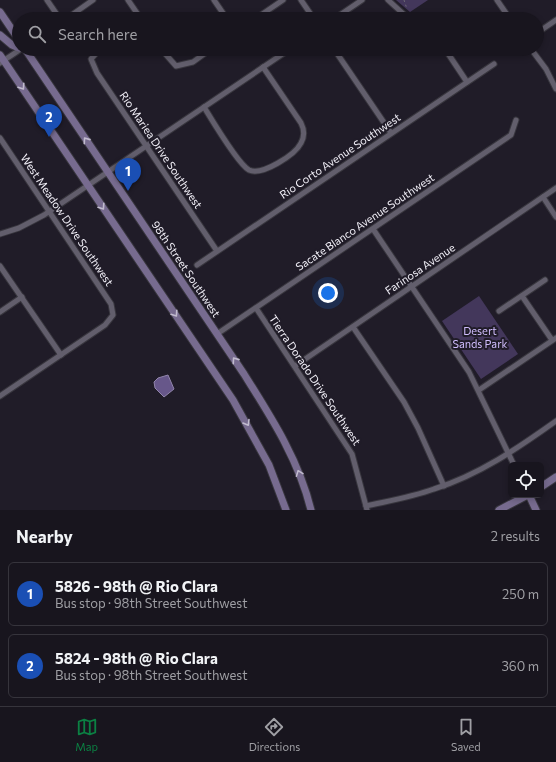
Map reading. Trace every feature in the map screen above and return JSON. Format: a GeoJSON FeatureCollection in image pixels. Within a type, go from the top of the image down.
{"type":"FeatureCollection","features":[{"type":"Feature","properties":{"kind":"main road"},"geometry":{"type":"LineString","coordinates":[[0,12],[12,30]]}},
{"type":"Feature","properties":{"kind":"main road"},"geometry":{"type":"LineString","coordinates":[[0,35],[12,45]]}},
{"type":"Feature","properties":{"kind":"main road","name":"98th Street Southwest"},"geometry":{"type":"LineString","coordinates":[[30,56],[244,374],[278,429],[295,463],[311,510]]}},
{"type":"Feature","properties":{"kind":"main road"},"geometry":{"type":"LineString","coordinates":[[1,60],[240,412],[270,465],[286,510]]}},
{"type":"Feature","properties":{"kind":"main road"},"geometry":{"type":"LineString","coordinates":[[544,485],[556,477]]}},
{"type":"Feature","properties":{"kind":"main road"},"geometry":{"type":"LineString","coordinates":[[500,510],[522,498]]}},
{"type":"Feature","properties":{"kind":"main road"},"geometry":{"type":"LineString","coordinates":[[530,498],[536,510]]}},
{"type":"Feature","properties":{"kind":"street"},"geometry":{"type":"LineString","coordinates":[[47,0],[55,12]]}},
{"type":"Feature","properties":{"kind":"street"},"geometry":{"type":"LineString","coordinates":[[76,12],[93,0]]}},
{"type":"Feature","properties":{"kind":"street"},"geometry":{"type":"LineString","coordinates":[[128,0],[136,12]]}},
{"type":"Feature","properties":{"kind":"street"},"geometry":{"type":"LineString","coordinates":[[214,0],[222,12]]}},
{"type":"Feature","properties":{"kind":"street"},"geometry":{"type":"LineString","coordinates":[[266,12],[283,0]]}},
{"type":"Feature","properties":{"kind":"street"},"geometry":{"type":"LineString","coordinates":[[301,0],[309,12]]}},
{"type":"Feature","properties":{"kind":"street"},"geometry":{"type":"LineString","coordinates":[[344,12],[362,0]]}},
{"type":"Feature","properties":{"kind":"street"},"geometry":{"type":"LineString","coordinates":[[388,0],[401,12]]}},
{"type":"Feature","properties":{"kind":"street"},"geometry":{"type":"LineString","coordinates":[[497,0],[505,12]]}},
{"type":"Feature","properties":{"kind":"street"},"geometry":{"type":"LineString","coordinates":[[544,28],[556,20]]}},
{"type":"Feature","properties":{"kind":"street"},"geometry":{"type":"LineString","coordinates":[[1,60],[12,53]]}},
{"type":"Feature","properties":{"kind":"street","name":"Rio Mariea Drive Southwest"},"geometry":{"type":"LineString","coordinates":[[94,56],[91,59],[97,73],[217,251]]}},
{"type":"Feature","properties":{"kind":"street"},"geometry":{"type":"LineString","coordinates":[[167,56],[176,66],[192,62],[201,56]]}},
{"type":"Feature","properties":{"kind":"street"},"geometry":{"type":"LineString","coordinates":[[0,234],[19,228],[50,212],[280,56]]}},
{"type":"Feature","properties":{"kind":"street"},"geometry":{"type":"LineString","coordinates":[[339,56],[391,133]]}},
{"type":"Feature","properties":{"kind":"street"},"geometry":{"type":"LineString","coordinates":[[450,56],[467,82]]}},
{"type":"Feature","properties":{"kind":"street"},"geometry":{"type":"LineString","coordinates":[[536,56],[546,69],[556,89]]}},
{"type":"Feature","properties":{"kind":"street","name":"Rio Corto Avenue Southwest"},"geometry":{"type":"LineString","coordinates":[[197,265],[494,64]]}},
{"type":"Feature","properties":{"kind":"street"},"geometry":{"type":"LineString","coordinates":[[204,107],[241,163],[248,169],[258,172],[264,171],[282,159],[301,144],[304,138],[303,128],[263,67]]}},
{"type":"Feature","properties":{"kind":"street","name":"Sacate Blanco Avenue Southwest"},"geometry":{"type":"LineString","coordinates":[[217,334],[511,135],[516,120]]}},
{"type":"Feature","properties":{"kind":"street","name":"West Meadow Drive Southwest"},"geometry":{"type":"LineString","coordinates":[[0,138],[111,304],[113,315],[106,325],[61,355]]}},
{"type":"Feature","properties":{"kind":"street","name":"Farinosa Avenue"},"geometry":{"type":"LineString","coordinates":[[295,366],[556,188]]}},
{"type":"Feature","properties":{"kind":"street"},"geometry":{"type":"LineString","coordinates":[[543,197],[556,217]]}},
{"type":"Feature","properties":{"kind":"street"},"geometry":{"type":"LineString","coordinates":[[373,229],[460,358],[479,390],[512,462]]}},
{"type":"Feature","properties":{"kind":"street"},"geometry":{"type":"LineString","coordinates":[[0,266],[61,355],[0,396]]}},
{"type":"Feature","properties":{"kind":"street"},"geometry":{"type":"LineString","coordinates":[[499,311],[545,280]]}},
{"type":"Feature","properties":{"kind":"street"},"geometry":{"type":"LineString","coordinates":[[479,390],[554,339],[522,296]]}},
{"type":"Feature","properties":{"kind":"street"},"geometry":{"type":"LineString","coordinates":[[0,312],[22,297]]}},
{"type":"Feature","properties":{"kind":"street","name":"Tierra Dorado Drive Southwest"},"geometry":{"type":"LineString","coordinates":[[256,308],[352,454],[366,508]]}},
{"type":"Feature","properties":{"kind":"street"},"geometry":{"type":"LineString","coordinates":[[353,327],[404,402],[418,428],[444,486]]}},
{"type":"Feature","properties":{"kind":"street"},"geometry":{"type":"LineString","coordinates":[[366,508],[444,486],[508,454],[556,421]]}},
{"type":"Feature","properties":{"kind":"path"},"geometry":{"type":"LineString","coordinates":[[404,0],[407,10]]}},
{"type":"Feature","properties":{"kind":"green space"},"geometry":{"type":"Polygon","coordinates":[[[396,0],[428,0],[410,12],[396,0]]]}},
{"type":"Feature","properties":{"kind":"green space","name":"Desert Sands Park"},"geometry":{"type":"Polygon","coordinates":[[[479,296],[518,354],[481,379],[442,321],[479,296]]]}},
{"type":"Feature","properties":{"kind":"shaded area"},"geometry":{"type":"Polygon","coordinates":[[[168,375],[174,389],[164,397],[155,388],[154,382],[158,378],[168,375]]]}},
{"type":"Feature","properties":{"kind":"place","name":"5824 - 98th @ Rio Clara"},"geometry":{"type":"Point","coordinates":[49,137]}},
{"type":"Feature","properties":{"kind":"place","name":"5826 - 98th @ Rio Clara"},"geometry":{"type":"Point","coordinates":[128,191]}}]}
